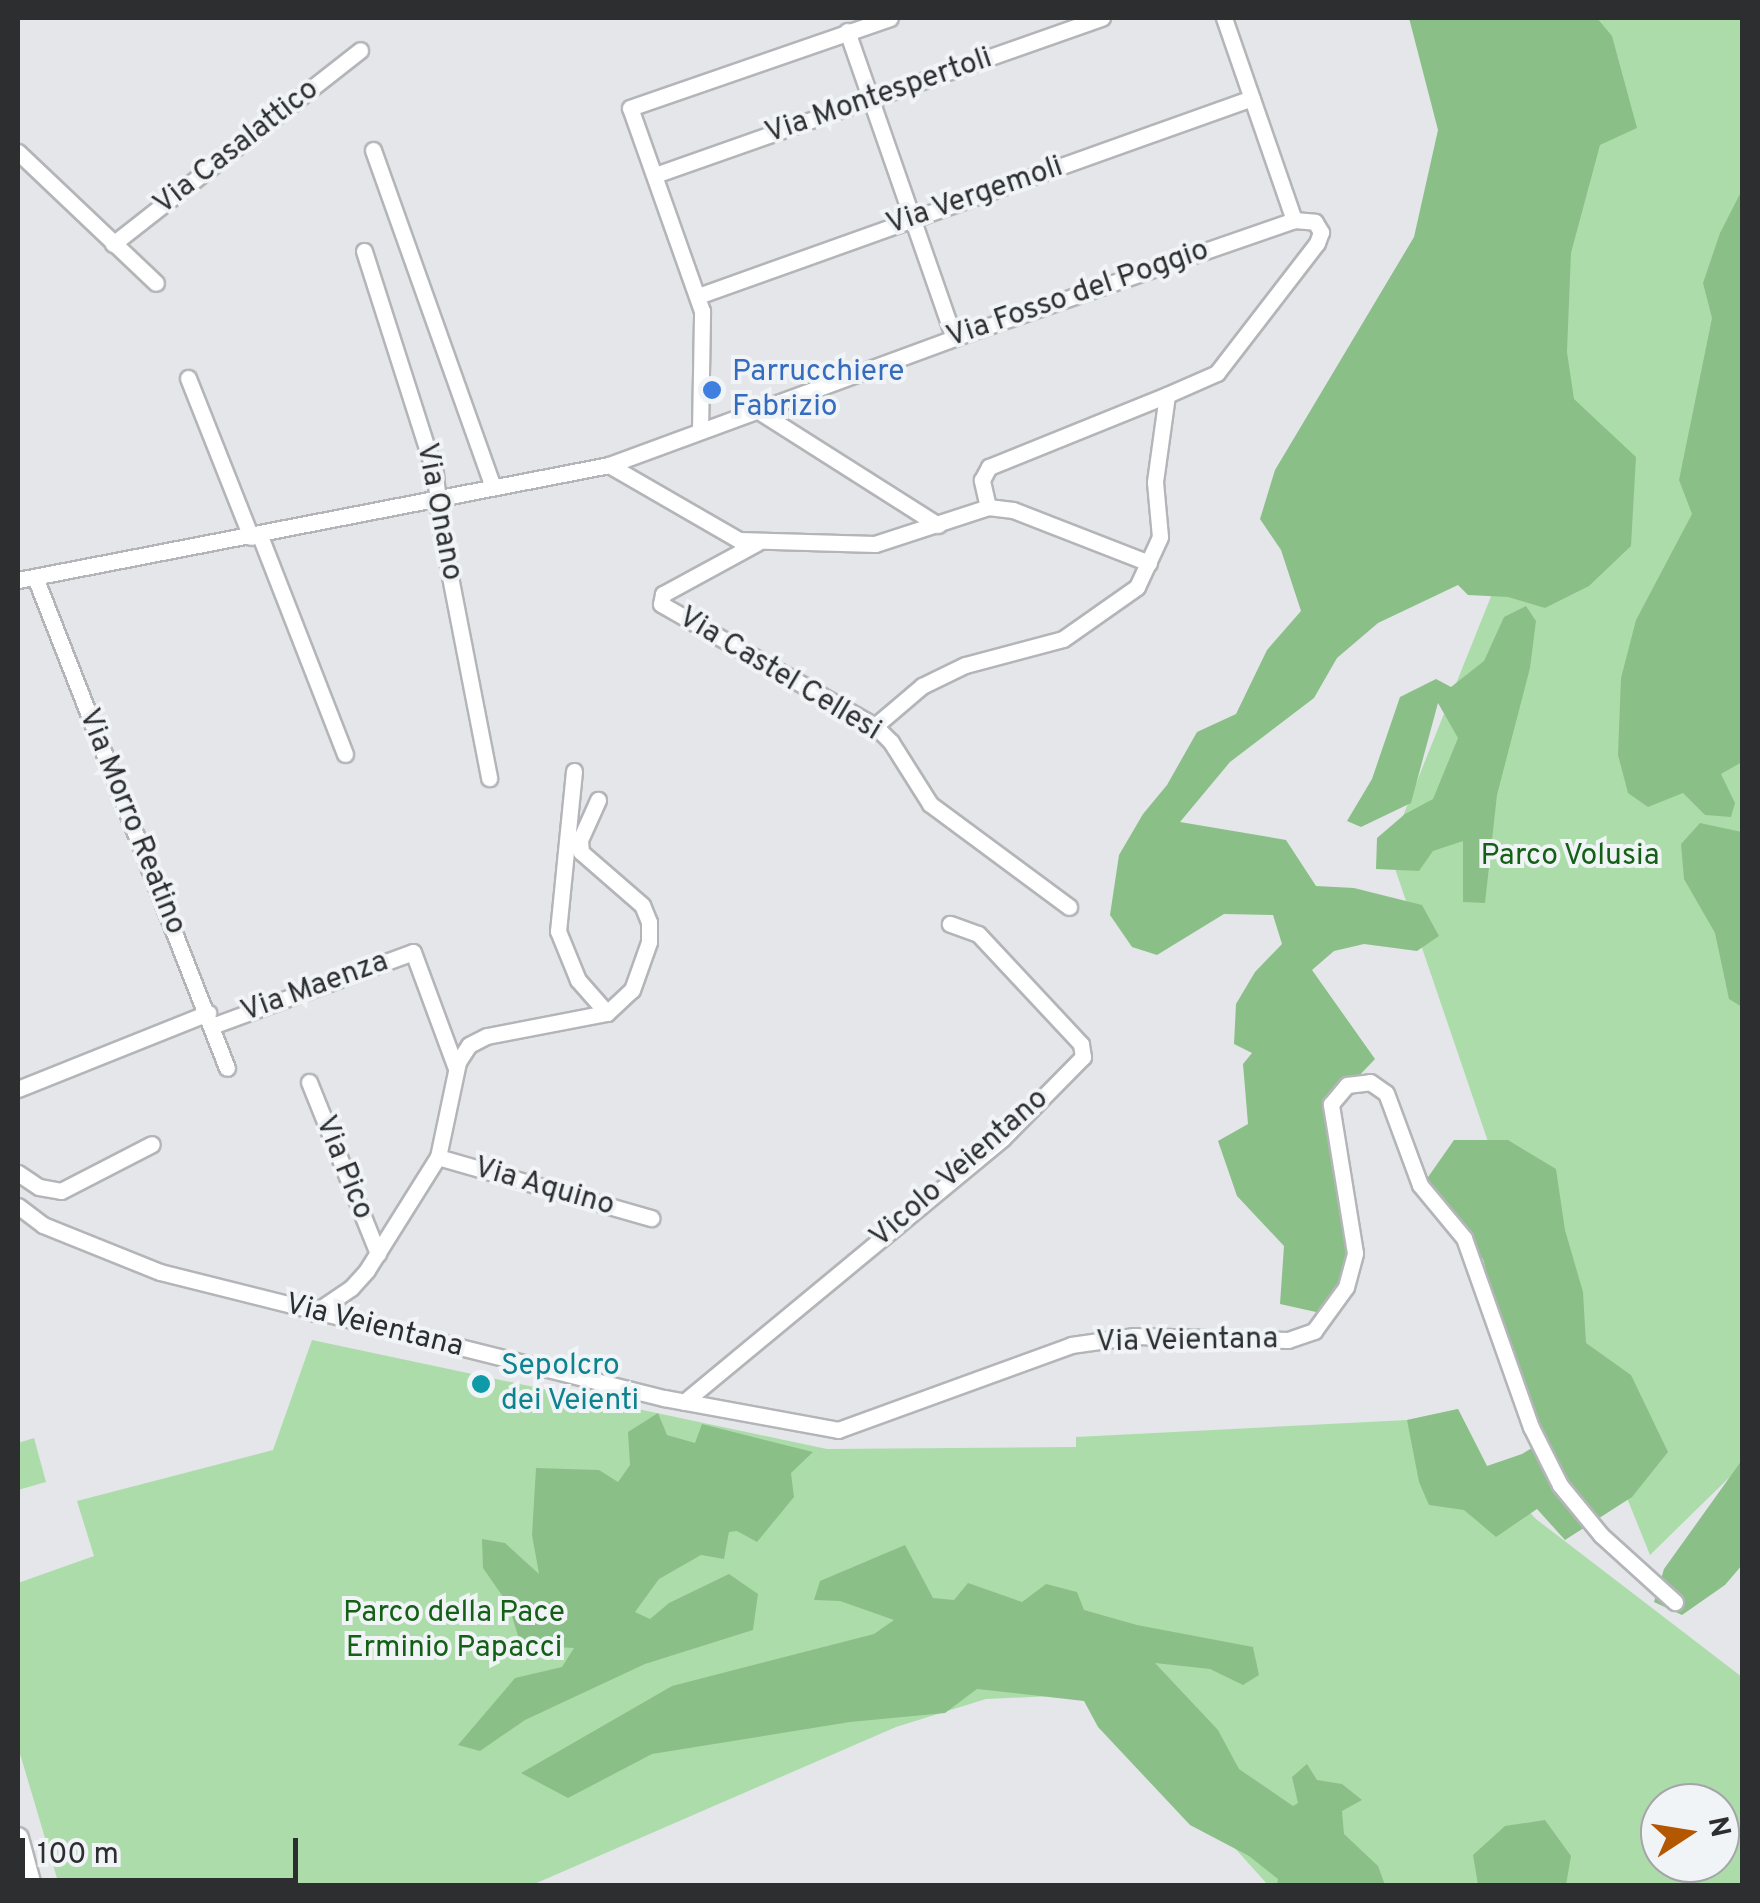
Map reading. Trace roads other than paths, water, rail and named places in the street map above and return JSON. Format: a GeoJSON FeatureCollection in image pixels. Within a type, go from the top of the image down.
{"type":"FeatureCollection","features":[{"type":"Feature","properties":{"kind":"street"},"geometry":{"type":"LineString","coordinates":[[700,431],[702,311],[630,108],[890,18]]}},
{"type":"Feature","properties":{"kind":"street","name":"Via Montespertoli"},"geometry":{"type":"LineString","coordinates":[[656,175],[1102,18]]}},
{"type":"Feature","properties":{"kind":"street"},"geometry":{"type":"LineString","coordinates":[[988,507],[982,480],[989,467],[1217,373],[1317,243],[1320,228],[1308,218],[1294,220],[1224,18]]}},
{"type":"Feature","properties":{"kind":"street"},"geometry":{"type":"LineString","coordinates":[[847,31],[954,338]]}},
{"type":"Feature","properties":{"kind":"street","name":"Via Casalattico"},"geometry":{"type":"LineString","coordinates":[[113,244],[360,50]]}},
{"type":"Feature","properties":{"kind":"street","name":"Via Vergemoli"},"geometry":{"type":"LineString","coordinates":[[698,296],[1252,98]]}},
{"type":"Feature","properties":{"kind":"street"},"geometry":{"type":"LineString","coordinates":[[374,150],[492,486]]}},
{"type":"Feature","properties":{"kind":"street"},"geometry":{"type":"LineString","coordinates":[[18,152],[156,284]]}},
{"type":"Feature","properties":{"kind":"street","name":"Via Fosso del Poggio"},"geometry":{"type":"LineString","coordinates":[[18,580],[609,466],[954,338],[1294,220]]}},
{"type":"Feature","properties":{"kind":"street","name":"Via Onano"},"geometry":{"type":"LineString","coordinates":[[364,251],[436,473],[489,778]]}},
{"type":"Feature","properties":{"kind":"street"},"geometry":{"type":"LineString","coordinates":[[188,378],[345,754]]}},
{"type":"Feature","properties":{"kind":"street"},"geometry":{"type":"LineString","coordinates":[[875,726],[906,697],[954,670],[1067,636],[1132,592],[1160,537],[1155,490],[1167,395]]}},
{"type":"Feature","properties":{"kind":"street"},"geometry":{"type":"LineString","coordinates":[[760,412],[938,526]]}},
{"type":"Feature","properties":{"kind":"street"},"geometry":{"type":"LineString","coordinates":[[609,466],[723,533],[757,543],[876,544],[988,507],[1012,510],[1148,563]]}},
{"type":"Feature","properties":{"kind":"street","name":"Via Castel Cellesi"},"geometry":{"type":"LineString","coordinates":[[757,543],[663,594],[661,604],[875,726],[891,742],[930,804],[1068,907]]}},
{"type":"Feature","properties":{"kind":"street","name":"Via Morro Reatino"},"geometry":{"type":"LineString","coordinates":[[35,577],[228,1068]]}},
{"type":"Feature","properties":{"kind":"street"},"geometry":{"type":"LineString","coordinates":[[574,771],[558,930],[578,980],[607,1013]]}},
{"type":"Feature","properties":{"kind":"street"},"geometry":{"type":"LineString","coordinates":[[314,1312],[351,1288],[378,1254],[438,1157],[456,1087],[456,1068],[464,1050],[480,1038],[607,1013],[620,1005],[636,983],[650,928],[642,906],[581,852],[582,836],[598,800]]}},
{"type":"Feature","properties":{"kind":"street","name":"Vicolo Veientano"},"geometry":{"type":"LineString","coordinates":[[684,1402],[1002,1138],[1083,1057],[1081,1044],[978,934],[950,924]]}},
{"type":"Feature","properties":{"kind":"street","name":"Via Maenza"},"geometry":{"type":"LineString","coordinates":[[210,1020],[412,952],[456,1068]]}},
{"type":"Feature","properties":{"kind":"street"},"geometry":{"type":"LineString","coordinates":[[18,1089],[210,1020]]}},
{"type":"Feature","properties":{"kind":"street","name":"Via Pico"},"geometry":{"type":"LineString","coordinates":[[309,1082],[378,1254]]}},
{"type":"Feature","properties":{"kind":"street","name":"Via Veientana"},"geometry":{"type":"LineString","coordinates":[[18,1206],[43,1225],[160,1272],[684,1402],[838,1430],[1092,1341],[1134,1336],[1302,1338],[1322,1324],[1334,1308],[1353,1265],[1353,1223],[1331,1104],[1341,1089],[1370,1082],[1386,1093],[1420,1185],[1464,1238],[1530,1427],[1560,1485],[1601,1534],[1675,1602]]}},
{"type":"Feature","properties":{"kind":"street"},"geometry":{"type":"LineString","coordinates":[[18,1172],[39,1187],[61,1190],[152,1144]]}},
{"type":"Feature","properties":{"kind":"street","name":"Via Aquino"},"geometry":{"type":"LineString","coordinates":[[438,1157],[650,1218]]}},
{"type":"Feature","properties":{"kind":"street"},"geometry":{"type":"LineString","coordinates":[[18,1838],[31,1886]]}},
{"type":"Feature","properties":{"kind":"place","name":"Parrucchiere Fabrizio"},"geometry":{"type":"Point","coordinates":[712,390]}},
{"type":"Feature","properties":{"kind":"place","name":"Sepolcro dei Veienti"},"geometry":{"type":"Point","coordinates":[481,1384]}},
{"type":"Feature","properties":{"kind":"park label","name":"Parco Volusia"},"geometry":{"type":"Point","coordinates":[1570,857]}},
{"type":"Feature","properties":{"kind":"park label","name":"Parco della Pace Erminio Papacci"},"geometry":{"type":"Point","coordinates":[454,1631]}}]}
